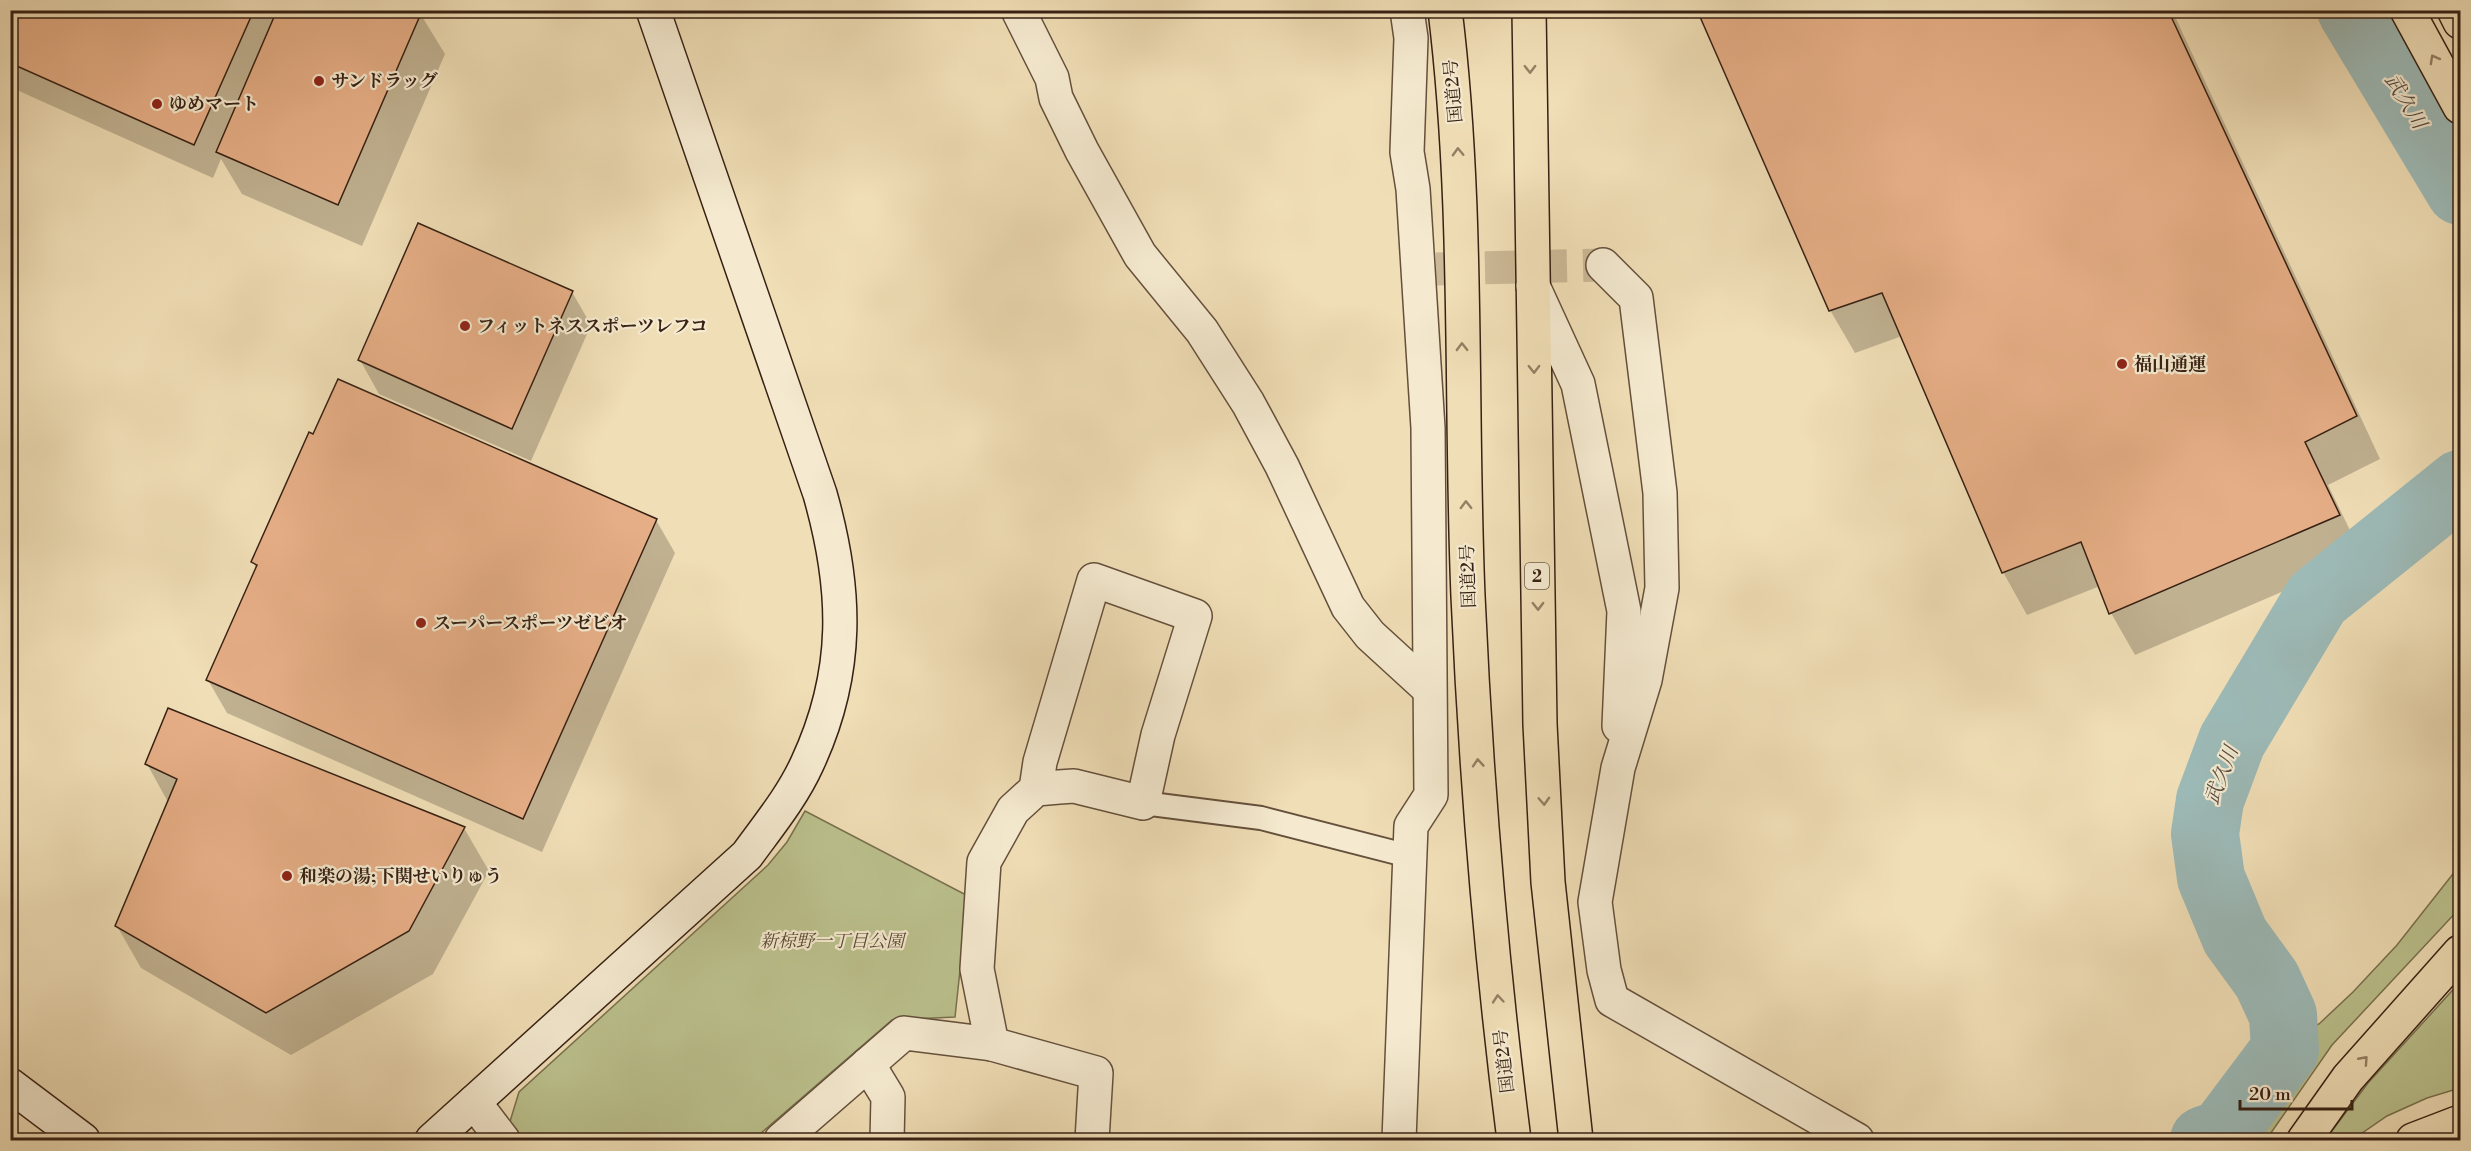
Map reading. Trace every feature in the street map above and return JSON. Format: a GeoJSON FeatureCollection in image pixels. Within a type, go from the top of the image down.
{"type":"FeatureCollection","features":[{"type":"Feature","properties":{"kind":"main road","name":"国道2号"},"geometry":{"type":"LineString","coordinates":[[1446,10],[1458,143],[1470,632],[1483,828],[1502,1049],[1514,1140]]}},
{"type":"Feature","properties":{"kind":"main road","name":"2"},"geometry":{"type":"LineString","coordinates":[[1529,10],[1540,724],[1548,882],[1576,1140]]}},
{"type":"Feature","properties":{"kind":"main road"},"geometry":{"type":"LineString","coordinates":[[2407,10],[2460,107]]}},
{"type":"Feature","properties":{"kind":"main road"},"geometry":{"type":"LineString","coordinates":[[2454,10],[2460,22]]}},
{"type":"Feature","properties":{"kind":"main road"},"geometry":{"type":"LineString","coordinates":[[2304,1140],[2348,1078],[2460,952]]}},
{"type":"Feature","properties":{"kind":"main road"},"geometry":{"type":"LineString","coordinates":[[2413,1140],[2460,1122]]}},
{"type":"Feature","properties":{"kind":"street"},"geometry":{"type":"LineString","coordinates":[[432,1140],[747,855],[785,803],[807,766],[826,718],[835,677],[840,632],[840,586],[833,542],[820,494],[653,10]]}},
{"type":"Feature","properties":{"kind":"street"},"geometry":{"type":"LineString","coordinates":[[1018,10],[1052,78],[1056,98],[1082,151],[1140,255],[1202,331],[1248,403],[1282,466],[1348,607],[1370,635],[1429,689]]}},
{"type":"Feature","properties":{"kind":"street"},"geometry":{"type":"LineString","coordinates":[[1399,1140],[1411,826],[1431,795],[1427,270],[1407,152],[1411,38],[1407,10]]}},
{"type":"Feature","properties":{"kind":"street"},"geometry":{"type":"LineString","coordinates":[[1603,265],[1636,298],[1660,493],[1662,588],[1646,680],[1617,768]]}},
{"type":"Feature","properties":{"kind":"street"},"geometry":{"type":"LineString","coordinates":[[1533,286],[1578,384],[1624,611],[1617,768],[1595,902],[1604,970],[1612,1000],[1857,1140]]}},
{"type":"Feature","properties":{"kind":"street"},"geometry":{"type":"LineString","coordinates":[[992,1044],[977,969],[984,862],[1013,810],[1036,789],[1074,786],[1143,803],[1158,735],[1195,616],[1094,580],[1040,762],[1036,789]]}},
{"type":"Feature","properties":{"kind":"street"},"geometry":{"type":"LineString","coordinates":[[781,1140],[904,1033],[992,1044],[1096,1073],[1092,1140]]}},
{"type":"Feature","properties":{"kind":"street"},"geometry":{"type":"LineString","coordinates":[[868,1064],[888,1097],[888,1140]]}},
{"type":"Feature","properties":{"kind":"street"},"geometry":{"type":"LineString","coordinates":[[10,1085],[83,1140]]}},
{"type":"Feature","properties":{"kind":"street"},"geometry":{"type":"LineString","coordinates":[[474,1102],[503,1140]]}},
{"type":"Feature","properties":{"kind":"lane"},"geometry":{"type":"LineString","coordinates":[[1143,803],[1261,818],[1409,856]]}},
{"type":"Feature","properties":{"kind":"green space","name":"新椋野一丁目公園"},"geometry":{"type":"Polygon","coordinates":[[[805,811],[968,896],[955,1017],[892,1020],[753,1140],[518,1140],[508,1128],[519,1092],[768,865],[787,842],[805,811]]]}},
{"type":"Feature","properties":{"kind":"green space"},"geometry":{"type":"Polygon","coordinates":[[[2460,865],[2460,908],[2332,1045],[2266,1140],[2211,1140],[2209,1130],[2281,1043],[2319,1024],[2353,992],[2397,945],[2460,865]]]}},
{"type":"Feature","properties":{"kind":"green space"},"geometry":{"type":"Polygon","coordinates":[[[2460,982],[2460,1088],[2427,1098],[2387,1116],[2352,1140],[2325,1140],[2368,1083],[2460,982]]]}},
{"type":"Feature","properties":{"kind":"building","name":"ゆめマート"},"geometry":{"type":"Polygon","coordinates":[[[10,10],[254,10],[194,145],[10,63],[10,10]]]}},
{"type":"Feature","properties":{"kind":"building","name":"サンドラッグ"},"geometry":{"type":"Polygon","coordinates":[[[277,10],[422,11],[338,205],[216,152],[277,10]]]}},
{"type":"Feature","properties":{"kind":"building","name":"福山通運"},"geometry":{"type":"Polygon","coordinates":[[[1697,10],[2168,10],[2357,416],[2305,442],[2340,515],[2109,614],[2081,542],[2002,573],[1882,293],[1829,311],[1697,10]]]}},
{"type":"Feature","properties":{"kind":"building","name":"フィットネススポーツレフコ"},"geometry":{"type":"Polygon","coordinates":[[[418,223],[573,291],[512,429],[358,360],[418,223]]]}},
{"type":"Feature","properties":{"kind":"building","name":"スーパースポーツゼビオ"},"geometry":{"type":"Polygon","coordinates":[[[338,379],[657,519],[523,819],[206,680],[257,565],[251,562],[309,432],[313,434],[338,379]]]}},
{"type":"Feature","properties":{"kind":"building","name":"和楽の湯;下関せいりゅう"},"geometry":{"type":"Polygon","coordinates":[[[168,708],[465,827],[409,931],[266,1013],[115,926],[177,779],[145,764],[168,708]]]}},
{"type":"Feature","properties":{"kind":"waterway","name":"武久川"},"geometry":{"type":"LineString","coordinates":[[2351,10],[2460,191]]}},
{"type":"Feature","properties":{"kind":"waterway","name":"武久川"},"geometry":{"type":"LineString","coordinates":[[2204,1140],[2222,1134],[2285,1050],[2283,1015],[2267,980],[2235,936],[2211,878],[2205,834],[2210,800],[2232,741],[2317,599],[2460,484]]}},
{"type":"Feature","properties":{"kind":"tunnel"},"geometry":{"type":"LineString","coordinates":[[1436,269],[1603,265]]}},
{"type":"Feature","properties":{"kind":"place","name":"サンドラッグ"},"geometry":{"type":"Point","coordinates":[319,81]}},
{"type":"Feature","properties":{"kind":"place","name":"ゆめマート"},"geometry":{"type":"Point","coordinates":[157,104]}},
{"type":"Feature","properties":{"kind":"place","name":"フィットネススポーツレフコ"},"geometry":{"type":"Point","coordinates":[465,326]}},
{"type":"Feature","properties":{"kind":"place","name":"福山通運"},"geometry":{"type":"Point","coordinates":[2122,364]}},
{"type":"Feature","properties":{"kind":"place","name":"スーパースポーツゼビオ"},"geometry":{"type":"Point","coordinates":[421,623]}},
{"type":"Feature","properties":{"kind":"place","name":"和楽の湯;下関せいりゅう"},"geometry":{"type":"Point","coordinates":[287,876]}}]}
